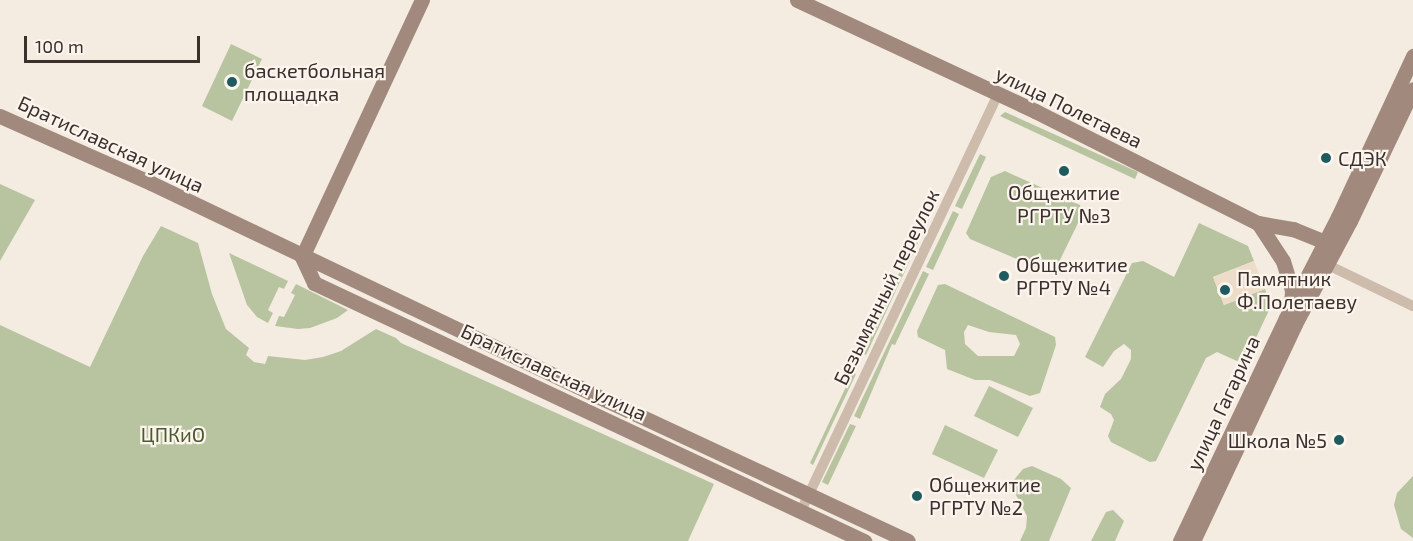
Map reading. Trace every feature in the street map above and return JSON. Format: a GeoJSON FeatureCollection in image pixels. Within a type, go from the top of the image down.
{"type":"FeatureCollection","features":[{"type":"Feature","properties":{"kind":"street"},"geometry":{"type":"LineString","coordinates":[[302,257],[422,0]]}},
{"type":"Feature","properties":{"kind":"street","name":"улица Полетаева"},"geometry":{"type":"LineString","coordinates":[[797,0],[998,94],[1258,223],[1293,229],[1326,242]]}},
{"type":"Feature","properties":{"kind":"street","name":"улица Гагарина"},"geometry":{"type":"LineString","coordinates":[[1180,541],[1291,307],[1326,242],[1413,56]]}},
{"type":"Feature","properties":{"kind":"street","name":"улица Гагарина"},"geometry":{"type":"LineString","coordinates":[[1193,541],[1295,324],[1350,221],[1413,88]]}},
{"type":"Feature","properties":{"kind":"street","name":"Безымянный переулок"},"geometry":{"type":"LineString","coordinates":[[807,495],[998,94]]}},
{"type":"Feature","properties":{"kind":"street","name":"Братиславская улица"},"geometry":{"type":"LineString","coordinates":[[0,116],[151,183],[302,257],[908,541]]}},
{"type":"Feature","properties":{"kind":"street"},"geometry":{"type":"LineString","coordinates":[[1350,221],[1326,242],[1328,265],[1413,306]]}},
{"type":"Feature","properties":{"kind":"street"},"geometry":{"type":"LineString","coordinates":[[1258,223],[1283,261],[1292,291],[1291,307]]}},
{"type":"Feature","properties":{"kind":"street","name":"Братиславская улица"},"geometry":{"type":"LineString","coordinates":[[302,257],[314,283],[864,541]]}},
{"type":"Feature","properties":{"kind":"street"},"geometry":{"type":"LineString","coordinates":[[801,512],[807,495]]}},
{"type":"Feature","properties":{"kind":"green space","name":"баскетбольная площадка"},"geometry":{"type":"Polygon","coordinates":[[[231,44],[262,59],[232,121],[202,106],[231,44]]]}},
{"type":"Feature","properties":{"kind":"green space"},"geometry":{"type":"Polygon","coordinates":[[[1005,112],[1138,172],[1135,179],[1000,116],[1005,112]]]}},
{"type":"Feature","properties":{"kind":"green space"},"geometry":{"type":"Polygon","coordinates":[[[980,154],[986,157],[962,209],[955,206],[980,154]]]}},
{"type":"Feature","properties":{"kind":"green space"},"geometry":{"type":"Polygon","coordinates":[[[1005,171],[1080,205],[1081,217],[1056,268],[1047,272],[970,239],[966,233],[991,177],[1005,171]]]}},
{"type":"Feature","properties":{"kind":"green space"},"geometry":{"type":"Polygon","coordinates":[[[0,184],[35,200],[0,261],[0,184]]]}},
{"type":"Feature","properties":{"kind":"green space"},"geometry":{"type":"Polygon","coordinates":[[[953,211],[959,214],[933,270],[926,267],[953,211]]]}},
{"type":"Feature","properties":{"kind":"green space"},"geometry":{"type":"Polygon","coordinates":[[[1199,223],[1248,246],[1254,261],[1213,277],[1224,305],[1265,289],[1271,306],[1246,359],[1237,361],[1217,352],[1206,358],[1156,461],[1150,462],[1111,442],[1108,436],[1114,420],[1111,414],[1100,407],[1105,394],[1121,379],[1131,359],[1131,350],[1124,344],[1114,351],[1103,367],[1085,357],[1132,263],[1143,261],[1174,277],[1199,223]]]}},
{"type":"Feature","properties":{"kind":"green space","name":"ЦПКиО"},"geometry":{"type":"Polygon","coordinates":[[[161,226],[198,243],[212,294],[226,329],[249,348],[246,355],[254,362],[265,364],[268,356],[305,360],[323,357],[341,351],[376,329],[396,338],[401,343],[714,484],[688,541],[0,541],[0,325],[90,367],[143,256],[161,226]]]}},
{"type":"Feature","properties":{"kind":"green space"},"geometry":{"type":"Polygon","coordinates":[[[914,241],[918,243],[866,355],[862,353],[914,241]]]}},
{"type":"Feature","properties":{"kind":"green space"},"geometry":{"type":"Polygon","coordinates":[[[229,253],[288,281],[284,289],[279,287],[268,310],[273,313],[268,323],[257,317],[247,305],[229,253]]]}},
{"type":"Feature","properties":{"kind":"green space"},"geometry":{"type":"Polygon","coordinates":[[[923,271],[929,274],[895,345],[892,344],[860,419],[854,416],[923,271]]]}},
{"type":"Feature","properties":{"kind":"green space"},"geometry":{"type":"Polygon","coordinates":[[[296,284],[348,310],[337,318],[310,328],[275,326],[279,316],[284,317],[295,295],[291,293],[296,284]]]}},
{"type":"Feature","properties":{"kind":"green space"},"geometry":{"type":"Polygon","coordinates":[[[945,284],[1055,337],[1056,345],[1040,393],[1030,396],[990,380],[975,380],[947,369],[945,350],[918,337],[917,331],[938,285],[945,284]],[[968,325],[964,332],[965,344],[978,356],[1014,356],[1020,344],[1016,335],[989,332],[968,325]]]}},
{"type":"Feature","properties":{"kind":"green space"},"geometry":{"type":"Polygon","coordinates":[[[853,372],[856,374],[813,465],[810,463],[853,372]]]}},
{"type":"Feature","properties":{"kind":"green space"},"geometry":{"type":"Polygon","coordinates":[[[989,386],[1033,408],[1018,437],[974,416],[989,386]]]}},
{"type":"Feature","properties":{"kind":"green space"},"geometry":{"type":"Polygon","coordinates":[[[850,424],[856,426],[828,485],[822,482],[850,424]]]}},
{"type":"Feature","properties":{"kind":"green space"},"geometry":{"type":"Polygon","coordinates":[[[945,425],[998,450],[984,478],[932,454],[945,425]]]}},
{"type":"Feature","properties":{"kind":"green space"},"geometry":{"type":"Polygon","coordinates":[[[1032,466],[1061,479],[1071,488],[1049,541],[1020,541],[1026,528],[1027,516],[1015,493],[1014,480],[1023,469],[1032,466]]]}},
{"type":"Feature","properties":{"kind":"green space"},"geometry":{"type":"Polygon","coordinates":[[[1413,476],[1413,538],[1401,529],[1394,505],[1397,493],[1413,476]]]}},
{"type":"Feature","properties":{"kind":"green space"},"geometry":{"type":"Polygon","coordinates":[[[1113,510],[1124,521],[1115,541],[1091,541],[1106,512],[1113,510]]]}},
{"type":"Feature","properties":{"kind":"shaded area"},"geometry":{"type":"Polygon","coordinates":[[[1254,261],[1265,289],[1224,305],[1213,277],[1254,261]]]}},
{"type":"Feature","properties":{"kind":"place","name":"баскетбольная площадка"},"geometry":{"type":"Point","coordinates":[232,82]}},
{"type":"Feature","properties":{"kind":"place","name":"СДЭК"},"geometry":{"type":"Point","coordinates":[1326,158]}},
{"type":"Feature","properties":{"kind":"place","name":"Общежитие РГРТУ №3"},"geometry":{"type":"Point","coordinates":[1064,171]}},
{"type":"Feature","properties":{"kind":"place","name":"Общежитие РГРТУ №4"},"geometry":{"type":"Point","coordinates":[1004,276]}},
{"type":"Feature","properties":{"kind":"place","name":"Памятник Ф.Полетаеву"},"geometry":{"type":"Point","coordinates":[1225,290]}},
{"type":"Feature","properties":{"kind":"place","name":"Школа №5"},"geometry":{"type":"Point","coordinates":[1339,440]}},
{"type":"Feature","properties":{"kind":"place","name":"Общежитие РГРТУ №2"},"geometry":{"type":"Point","coordinates":[917,496]}}]}
